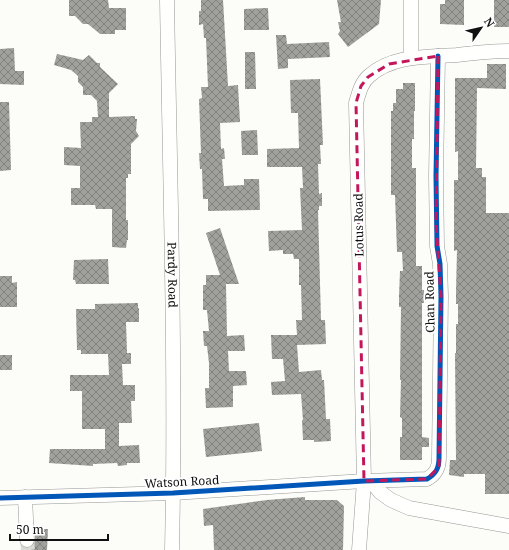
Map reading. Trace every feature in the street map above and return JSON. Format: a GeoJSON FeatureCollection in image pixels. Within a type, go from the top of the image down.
{"type":"FeatureCollection","features":[{"type":"Feature","properties":{"kind":"street","name":"Pardy Road"},"geometry":{"type":"LineString","coordinates":[[167,0],[173,275],[172,550]]}},
{"type":"Feature","properties":{"kind":"street"},"geometry":{"type":"LineString","coordinates":[[411,0],[411,58]]}},
{"type":"Feature","properties":{"kind":"street","name":"Lotus Road"},"geometry":{"type":"LineString","coordinates":[[359,550],[367,481],[356,103],[361,86],[376,70],[389,64],[411,58],[509,51]]}},
{"type":"Feature","properties":{"kind":"street","name":"Chan Road"},"geometry":{"type":"LineString","coordinates":[[367,481],[427,479],[433,476],[439,467],[441,296],[436,224],[438,56]]}},
{"type":"Feature","properties":{"kind":"street","name":"Watson Road"},"geometry":{"type":"LineString","coordinates":[[0,498],[173,493],[367,481]]}},
{"type":"Feature","properties":{"kind":"street"},"geometry":{"type":"LineString","coordinates":[[367,481],[391,500],[409,508],[509,526]]}},
{"type":"Feature","properties":{"kind":"street"},"geometry":{"type":"LineString","coordinates":[[25,497],[27,540]]}},
{"type":"Feature","properties":{"kind":"highlighted area"},"geometry":{"type":"Polygon","coordinates":[[[438,56],[436,224],[441,296],[439,467],[427,479],[364,481],[356,103],[361,86],[368,77],[389,64],[438,56]]]}},
{"type":"Feature","properties":{"kind":"building"},"geometry":{"type":"Polygon","coordinates":[[[69,0],[108,0],[109,8],[126,8],[126,30],[115,30],[115,34],[100,34],[88,24],[83,24],[75,16],[69,16],[69,0]]]}},
{"type":"Feature","properties":{"kind":"building"},"geometry":{"type":"Polygon","coordinates":[[[201,0],[223,0],[228,86],[238,85],[240,122],[220,123],[221,149],[224,148],[225,159],[222,159],[224,186],[244,185],[244,179],[259,179],[260,210],[208,211],[208,199],[203,199],[202,169],[200,169],[199,153],[201,153],[199,99],[202,98],[201,87],[208,87],[206,38],[204,38],[203,24],[199,25],[201,0]]]}},
{"type":"Feature","properties":{"kind":"building"},"geometry":{"type":"Polygon","coordinates":[[[337,0],[381,0],[379,24],[348,47],[338,34],[340,31],[338,22],[341,22],[337,0]]]}},
{"type":"Feature","properties":{"kind":"building"},"geometry":{"type":"Polygon","coordinates":[[[445,0],[464,0],[464,25],[440,24],[440,4],[445,4],[445,0]]]}},
{"type":"Feature","properties":{"kind":"building"},"geometry":{"type":"Polygon","coordinates":[[[494,0],[509,0],[509,27],[494,27],[494,0]]]}},
{"type":"Feature","properties":{"kind":"building"},"geometry":{"type":"Polygon","coordinates":[[[268,8],[269,30],[244,30],[244,9],[268,8]]]}},
{"type":"Feature","properties":{"kind":"building"},"geometry":{"type":"Polygon","coordinates":[[[276,35],[286,35],[287,44],[329,42],[330,57],[288,59],[288,68],[278,69],[276,35]]]}},
{"type":"Feature","properties":{"kind":"building"},"geometry":{"type":"Polygon","coordinates":[[[14,48],[15,71],[24,71],[24,85],[0,84],[0,49],[14,48]]]}},
{"type":"Feature","properties":{"kind":"building"},"geometry":{"type":"Polygon","coordinates":[[[245,52],[255,52],[256,89],[245,89],[245,52]]]}},
{"type":"Feature","properties":{"kind":"building"},"geometry":{"type":"Polygon","coordinates":[[[57,54],[83,60],[89,55],[97,63],[100,63],[100,67],[118,84],[109,93],[109,117],[135,116],[135,119],[137,119],[136,131],[139,136],[131,144],[131,174],[128,174],[128,178],[126,178],[126,220],[128,220],[128,240],[126,248],[112,247],[112,209],[96,209],[95,205],[71,205],[71,188],[80,188],[80,166],[64,165],[64,147],[81,148],[80,122],[92,122],[92,117],[98,117],[97,101],[91,95],[83,95],[83,87],[78,82],[78,76],[71,70],[54,65],[57,54]]]}},
{"type":"Feature","properties":{"kind":"building"},"geometry":{"type":"Polygon","coordinates":[[[487,64],[506,64],[506,89],[477,88],[476,168],[482,168],[482,177],[486,177],[486,213],[509,213],[509,494],[485,494],[485,474],[464,474],[464,477],[449,475],[450,460],[456,460],[455,353],[456,324],[458,324],[458,304],[456,304],[457,250],[454,251],[454,180],[458,180],[458,151],[455,152],[455,78],[487,78],[487,64]]]}},
{"type":"Feature","properties":{"kind":"building"},"geometry":{"type":"Polygon","coordinates":[[[320,79],[323,145],[320,145],[321,164],[318,164],[319,194],[322,193],[322,206],[319,206],[318,210],[321,320],[325,320],[326,344],[297,345],[299,372],[321,370],[322,380],[324,380],[326,419],[330,419],[331,441],[314,442],[314,440],[303,440],[301,394],[272,395],[271,382],[285,381],[283,359],[272,359],[271,335],[297,335],[296,320],[302,320],[301,285],[299,285],[299,259],[294,259],[293,254],[283,254],[283,250],[269,251],[268,231],[302,230],[300,188],[303,188],[302,167],[267,167],[267,149],[299,148],[298,113],[291,113],[290,80],[320,79]]]}},
{"type":"Feature","properties":{"kind":"building"},"geometry":{"type":"Polygon","coordinates":[[[403,83],[415,83],[412,168],[416,168],[416,266],[422,266],[422,290],[424,290],[424,303],[422,303],[422,437],[429,438],[429,447],[422,447],[422,460],[400,460],[402,418],[400,417],[401,307],[399,307],[399,296],[400,271],[403,271],[402,252],[397,252],[395,195],[391,195],[391,111],[393,111],[393,103],[396,103],[396,89],[403,89],[403,83]]]}},
{"type":"Feature","properties":{"kind":"building"},"geometry":{"type":"Polygon","coordinates":[[[0,102],[9,102],[11,170],[0,171],[0,102]]]}},
{"type":"Feature","properties":{"kind":"building"},"geometry":{"type":"Polygon","coordinates":[[[257,130],[258,155],[242,155],[241,131],[257,130]]]}},
{"type":"Feature","properties":{"kind":"building"},"geometry":{"type":"Polygon","coordinates":[[[220,228],[239,284],[226,284],[227,336],[244,335],[245,351],[228,351],[229,371],[246,371],[247,385],[233,386],[233,407],[206,408],[205,388],[209,388],[209,363],[207,346],[204,346],[203,331],[209,331],[207,310],[203,310],[203,285],[206,285],[206,275],[220,275],[206,233],[220,228]]]}},
{"type":"Feature","properties":{"kind":"building"},"geometry":{"type":"Polygon","coordinates":[[[108,259],[109,284],[76,284],[75,280],[73,280],[74,260],[108,259]]]}},
{"type":"Feature","properties":{"kind":"building"},"geometry":{"type":"Polygon","coordinates":[[[0,276],[12,276],[12,283],[17,282],[17,307],[0,307],[0,276]]]}},
{"type":"Feature","properties":{"kind":"building"},"geometry":{"type":"Polygon","coordinates":[[[138,303],[139,322],[126,322],[127,353],[131,353],[131,364],[122,364],[123,385],[135,385],[135,401],[131,401],[132,423],[119,423],[119,446],[139,445],[140,463],[127,463],[127,465],[118,466],[117,463],[93,464],[93,466],[49,463],[50,449],[105,449],[105,429],[82,429],[82,391],[70,391],[70,375],[109,375],[108,354],[81,354],[81,350],[77,350],[76,309],[95,309],[95,304],[138,303]]]}},
{"type":"Feature","properties":{"kind":"building"},"geometry":{"type":"Polygon","coordinates":[[[0,355],[12,355],[12,370],[0,370],[0,355]]]}},
{"type":"Feature","properties":{"kind":"building"},"geometry":{"type":"Polygon","coordinates":[[[259,423],[262,451],[206,457],[203,429],[259,423]]]}},
{"type":"Feature","properties":{"kind":"building"},"geometry":{"type":"Polygon","coordinates":[[[305,497],[305,500],[337,500],[344,506],[343,550],[214,550],[213,525],[204,526],[203,509],[267,500],[305,497]]]}},
{"type":"Feature","properties":{"kind":"building"},"geometry":{"type":"Polygon","coordinates":[[[35,529],[48,529],[47,550],[31,550],[35,540],[35,529]]]}},
{"type":"Feature","properties":{"kind":"tunnel"},"geometry":{"type":"LineString","coordinates":[[27,540],[28,550]]}},
{"type":"Feature","properties":{"kind":"cycle path"},"geometry":{"type":"LineString","coordinates":[[0,498],[173,493],[364,481],[427,479],[435,473],[438,468],[439,458],[441,296],[440,264],[437,246],[436,176],[438,56]]}}]}
